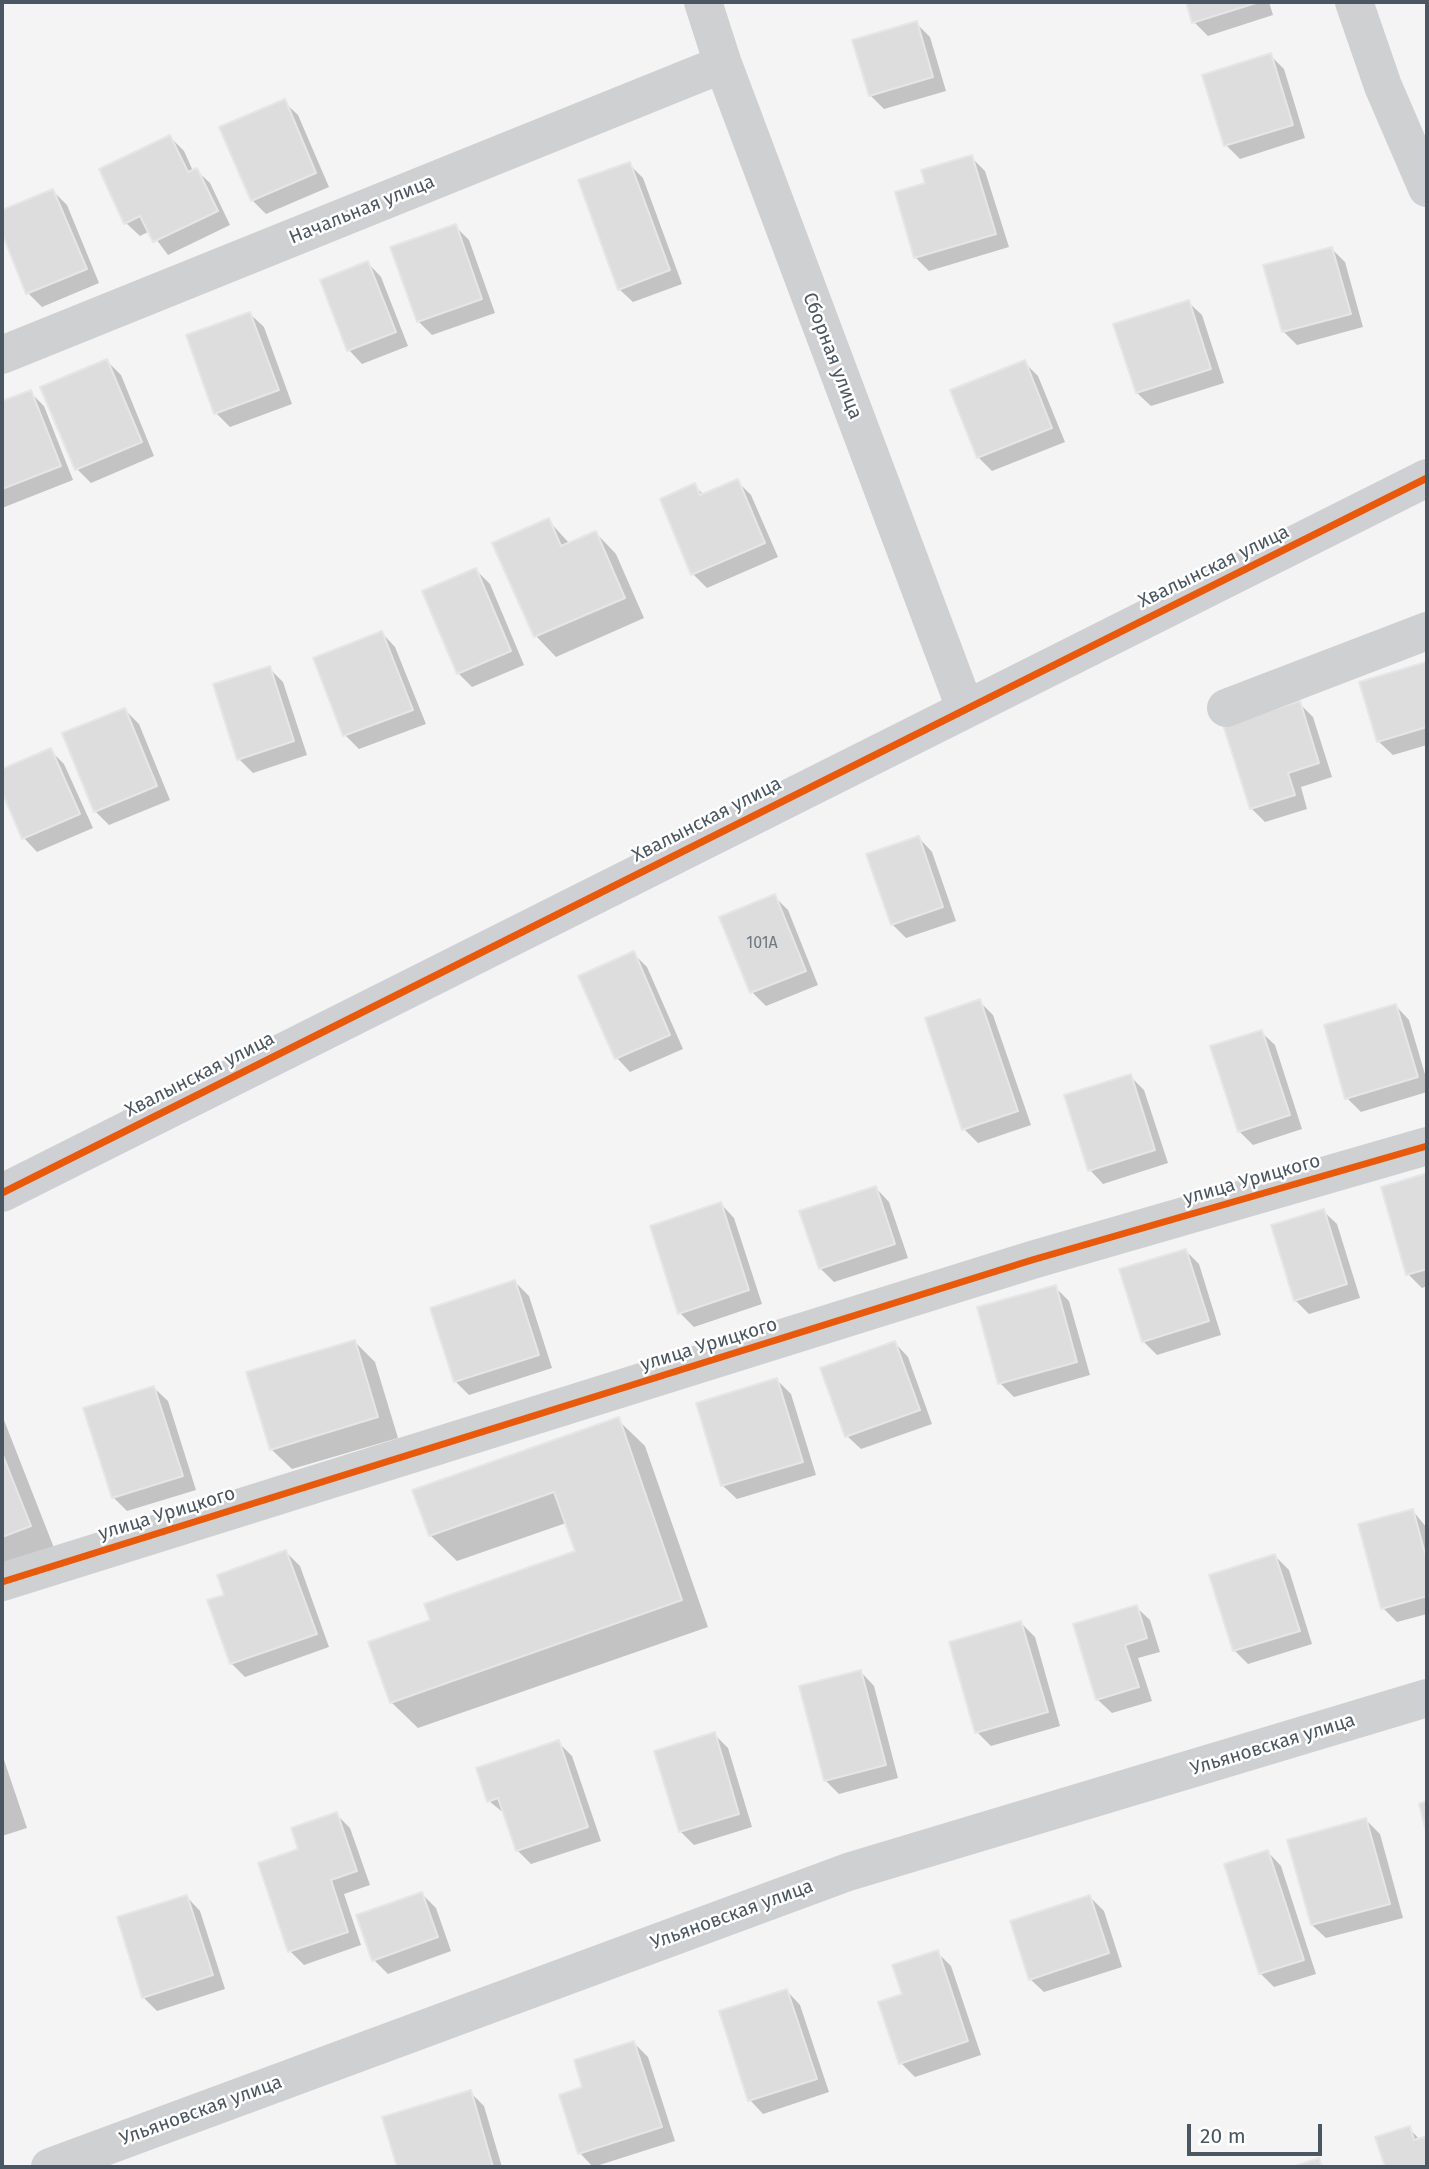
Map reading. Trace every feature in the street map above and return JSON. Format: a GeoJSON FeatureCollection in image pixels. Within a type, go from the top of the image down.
{"type":"FeatureCollection","features":[{"type":"Feature","properties":{"kind":"street","name":"Сборная улица"},"geometry":{"type":"LineString","coordinates":[[703,2],[723,64],[965,708]]}},
{"type":"Feature","properties":{"kind":"street"},"geometry":{"type":"LineString","coordinates":[[1354,2],[1383,86],[1427,188]]}},
{"type":"Feature","properties":{"kind":"street","name":"Начальная улица"},"geometry":{"type":"LineString","coordinates":[[2,355],[723,64]]}},
{"type":"Feature","properties":{"kind":"street","name":"Хвалынская улица"},"geometry":{"type":"LineString","coordinates":[[2,1193],[1427,478]]}},
{"type":"Feature","properties":{"kind":"street"},"geometry":{"type":"LineString","coordinates":[[1226,708],[1427,631]]}},
{"type":"Feature","properties":{"kind":"street","name":"улица Урицкого"},"geometry":{"type":"LineString","coordinates":[[2,1582],[1032,1260],[1427,1146]]}},
{"type":"Feature","properties":{"kind":"street","name":"Ульяновская улица"},"geometry":{"type":"LineString","coordinates":[[50,2167],[848,1872],[1427,1698]]}},
{"type":"Feature","properties":{"kind":"building"},"geometry":{"type":"Polygon","coordinates":[[[1186,2],[1259,2],[1192,23],[1186,2]]]}},
{"type":"Feature","properties":{"kind":"building"},"geometry":{"type":"Polygon","coordinates":[[[917,21],[933,77],[869,96],[852,40],[917,21]]]}},
{"type":"Feature","properties":{"kind":"building"},"geometry":{"type":"Polygon","coordinates":[[[1271,53],[1293,125],[1224,146],[1202,75],[1271,53]]]}},
{"type":"Feature","properties":{"kind":"building"},"geometry":{"type":"Polygon","coordinates":[[[285,99],[316,173],[251,201],[219,127],[285,99]]]}},
{"type":"Feature","properties":{"kind":"building"},"geometry":{"type":"Polygon","coordinates":[[[170,135],[188,172],[197,168],[218,211],[153,242],[140,216],[124,224],[99,169],[170,135]]]}},
{"type":"Feature","properties":{"kind":"building"},"geometry":{"type":"Polygon","coordinates":[[[972,155],[996,234],[914,258],[895,192],[925,183],[921,170],[972,155]]]}},
{"type":"Feature","properties":{"kind":"building"},"geometry":{"type":"Polygon","coordinates":[[[630,162],[670,270],[618,290],[578,180],[630,162]]]}},
{"type":"Feature","properties":{"kind":"building"},"geometry":{"type":"Polygon","coordinates":[[[53,189],[87,269],[26,294],[2,233],[2,210],[53,189]]]}},
{"type":"Feature","properties":{"kind":"building"},"geometry":{"type":"Polygon","coordinates":[[[456,224],[482,299],[417,322],[390,247],[456,224]]]}},
{"type":"Feature","properties":{"kind":"building"},"geometry":{"type":"Polygon","coordinates":[[[1332,247],[1351,314],[1282,332],[1263,265],[1332,247]]]}},
{"type":"Feature","properties":{"kind":"building"},"geometry":{"type":"Polygon","coordinates":[[[368,261],[396,332],[347,351],[320,280],[368,261]]]}},
{"type":"Feature","properties":{"kind":"building"},"geometry":{"type":"Polygon","coordinates":[[[1189,300],[1211,369],[1136,393],[1113,324],[1189,300]]]}},
{"type":"Feature","properties":{"kind":"building"},"geometry":{"type":"Polygon","coordinates":[[[250,312],[279,390],[214,414],[186,335],[250,312]]]}},
{"type":"Feature","properties":{"kind":"building"},"geometry":{"type":"Polygon","coordinates":[[[107,359],[142,442],[75,470],[40,387],[107,359]]]}},
{"type":"Feature","properties":{"kind":"building"},"geometry":{"type":"Polygon","coordinates":[[[1025,360],[1052,428],[977,458],[950,390],[1025,360]]]}},
{"type":"Feature","properties":{"kind":"building"},"geometry":{"type":"Polygon","coordinates":[[[31,390],[61,466],[2,489],[2,401],[31,390]]]}},
{"type":"Feature","properties":{"kind":"building"},"geometry":{"type":"Polygon","coordinates":[[[738,479],[765,543],[691,575],[660,499],[695,483],[700,495],[738,479]]]}},
{"type":"Feature","properties":{"kind":"building"},"geometry":{"type":"Polygon","coordinates":[[[549,518],[561,546],[596,531],[625,598],[534,637],[492,543],[549,518]]]}},
{"type":"Feature","properties":{"kind":"building"},"geometry":{"type":"Polygon","coordinates":[[[476,568],[511,651],[457,674],[422,591],[476,568]]]}},
{"type":"Feature","properties":{"kind":"building"},"geometry":{"type":"Polygon","coordinates":[[[382,631],[413,710],[343,736],[313,658],[382,631]]]}},
{"type":"Feature","properties":{"kind":"building"},"geometry":{"type":"Polygon","coordinates":[[[1426,662],[1427,727],[1377,742],[1359,682],[1426,662]]]}},
{"type":"Feature","properties":{"kind":"building"},"geometry":{"type":"Polygon","coordinates":[[[270,666],[294,741],[237,760],[213,684],[270,666]]]}},
{"type":"Feature","properties":{"kind":"building"},"geometry":{"type":"Polygon","coordinates":[[[1300,701],[1319,763],[1288,773],[1295,795],[1250,809],[1223,725],[1300,701]]]}},
{"type":"Feature","properties":{"kind":"building"},"geometry":{"type":"Polygon","coordinates":[[[125,708],[157,786],[94,812],[62,733],[125,708]]]}},
{"type":"Feature","properties":{"kind":"building"},"geometry":{"type":"Polygon","coordinates":[[[51,748],[80,814],[22,839],[2,792],[2,769],[51,748]]]}},
{"type":"Feature","properties":{"kind":"building"},"geometry":{"type":"Polygon","coordinates":[[[919,836],[943,907],[891,925],[866,854],[919,836]]]}},
{"type":"Feature","properties":{"kind":"building"},"geometry":{"type":"Polygon","coordinates":[[[775,894],[806,971],[750,993],[719,917],[775,894]]]}},
{"type":"Feature","properties":{"kind":"building"},"geometry":{"type":"Polygon","coordinates":[[[634,951],[670,1035],[615,1059],[578,976],[634,951]]]}},
{"type":"Feature","properties":{"kind":"building"},"geometry":{"type":"Polygon","coordinates":[[[980,999],[1018,1111],[962,1130],[925,1018],[980,999]]]}},
{"type":"Feature","properties":{"kind":"building"},"geometry":{"type":"Polygon","coordinates":[[[1396,1004],[1418,1077],[1345,1099],[1324,1025],[1396,1004]]]}},
{"type":"Feature","properties":{"kind":"building"},"geometry":{"type":"Polygon","coordinates":[[[1262,1030],[1290,1115],[1238,1132],[1210,1046],[1262,1030]]]}},
{"type":"Feature","properties":{"kind":"building"},"geometry":{"type":"Polygon","coordinates":[[[1131,1074],[1155,1150],[1088,1171],[1064,1095],[1131,1074]]]}},
{"type":"Feature","properties":{"kind":"building"},"geometry":{"type":"Polygon","coordinates":[[[1427,1173],[1427,1269],[1406,1275],[1381,1187],[1427,1173]]]}},
{"type":"Feature","properties":{"kind":"building"},"geometry":{"type":"Polygon","coordinates":[[[876,1186],[895,1244],[819,1269],[799,1211],[876,1186]]]}},
{"type":"Feature","properties":{"kind":"building"},"geometry":{"type":"Polygon","coordinates":[[[721,1202],[749,1290],[678,1314],[650,1226],[721,1202]]]}},
{"type":"Feature","properties":{"kind":"building"},"geometry":{"type":"Polygon","coordinates":[[[1324,1209],[1347,1284],[1294,1301],[1271,1225],[1324,1209]]]}},
{"type":"Feature","properties":{"kind":"building"},"geometry":{"type":"Polygon","coordinates":[[[1186,1249],[1209,1321],[1142,1342],[1119,1269],[1186,1249]]]}},
{"type":"Feature","properties":{"kind":"building"},"geometry":{"type":"Polygon","coordinates":[[[515,1280],[539,1355],[454,1382],[430,1308],[515,1280]]]}},
{"type":"Feature","properties":{"kind":"building"},"geometry":{"type":"Polygon","coordinates":[[[1056,1285],[1077,1362],[998,1384],[977,1307],[1056,1285]]]}},
{"type":"Feature","properties":{"kind":"building"},"geometry":{"type":"Polygon","coordinates":[[[355,1340],[378,1417],[270,1450],[246,1372],[355,1340]]]}},
{"type":"Feature","properties":{"kind":"building"},"geometry":{"type":"Polygon","coordinates":[[[895,1341],[920,1410],[845,1437],[820,1368],[895,1341]]]}},
{"type":"Feature","properties":{"kind":"building"},"geometry":{"type":"Polygon","coordinates":[[[777,1378],[803,1462],[721,1486],[696,1403],[777,1378]]]}},
{"type":"Feature","properties":{"kind":"building"},"geometry":{"type":"Polygon","coordinates":[[[154,1386],[183,1476],[112,1498],[83,1408],[154,1386]]]}},
{"type":"Feature","properties":{"kind":"building"},"geometry":{"type":"Polygon","coordinates":[[[619,1417],[682,1600],[390,1703],[368,1642],[430,1620],[424,1604],[575,1551],[554,1492],[429,1536],[412,1490],[619,1417]]]}},
{"type":"Feature","properties":{"kind":"building"},"geometry":{"type":"Polygon","coordinates":[[[2,1453],[31,1526],[2,1537],[2,1453]]]}},
{"type":"Feature","properties":{"kind":"building"},"geometry":{"type":"Polygon","coordinates":[[[1413,1509],[1427,1561],[1427,1596],[1381,1609],[1358,1524],[1413,1509]]]}},
{"type":"Feature","properties":{"kind":"building"},"geometry":{"type":"Polygon","coordinates":[[[286,1550],[317,1634],[230,1664],[207,1600],[224,1595],[217,1575],[286,1550]]]}},
{"type":"Feature","properties":{"kind":"building"},"geometry":{"type":"Polygon","coordinates":[[[1275,1554],[1300,1631],[1233,1651],[1209,1575],[1275,1554]]]}},
{"type":"Feature","properties":{"kind":"building"},"geometry":{"type":"Polygon","coordinates":[[[1137,1605],[1147,1638],[1125,1645],[1139,1687],[1096,1700],[1073,1624],[1137,1605]]]}},
{"type":"Feature","properties":{"kind":"building"},"geometry":{"type":"Polygon","coordinates":[[[1021,1621],[1048,1712],[975,1733],[949,1642],[1021,1621]]]}},
{"type":"Feature","properties":{"kind":"building"},"geometry":{"type":"Polygon","coordinates":[[[861,1670],[886,1765],[824,1781],[799,1686],[861,1670]]]}},
{"type":"Feature","properties":{"kind":"building"},"geometry":{"type":"Polygon","coordinates":[[[715,1732],[739,1814],[679,1832],[654,1751],[715,1732]]]}},
{"type":"Feature","properties":{"kind":"building"},"geometry":{"type":"Polygon","coordinates":[[[559,1740],[588,1827],[516,1851],[498,1798],[487,1802],[476,1768],[559,1740]]]}},
{"type":"Feature","properties":{"kind":"building"},"geometry":{"type":"Polygon","coordinates":[[[1427,1801],[1427,1835],[1419,1804],[1427,1801]]]}},
{"type":"Feature","properties":{"kind":"building"},"geometry":{"type":"Polygon","coordinates":[[[337,1812],[357,1871],[331,1880],[348,1932],[288,1952],[258,1863],[298,1849],[291,1828],[337,1812]]]}},
{"type":"Feature","properties":{"kind":"building"},"geometry":{"type":"Polygon","coordinates":[[[1366,1818],[1390,1904],[1311,1925],[1287,1840],[1366,1818]]]}},
{"type":"Feature","properties":{"kind":"building"},"geometry":{"type":"Polygon","coordinates":[[[1268,1850],[1304,1960],[1259,1974],[1224,1864],[1268,1850]]]}},
{"type":"Feature","properties":{"kind":"building"},"geometry":{"type":"Polygon","coordinates":[[[422,1892],[438,1937],[372,1961],[356,1915],[422,1892]]]}},
{"type":"Feature","properties":{"kind":"building"},"geometry":{"type":"Polygon","coordinates":[[[187,1895],[213,1975],[142,1998],[117,1917],[187,1895]]]}},
{"type":"Feature","properties":{"kind":"building"},"geometry":{"type":"Polygon","coordinates":[[[1090,1895],[1109,1953],[1029,1980],[1010,1921],[1090,1895]]]}},
{"type":"Feature","properties":{"kind":"building"},"geometry":{"type":"Polygon","coordinates":[[[938,1950],[968,2041],[899,2064],[878,2002],[902,1994],[892,1965],[938,1950]]]}},
{"type":"Feature","properties":{"kind":"building"},"geometry":{"type":"Polygon","coordinates":[[[787,1989],[817,2079],[748,2101],[719,2011],[787,1989]]]}},
{"type":"Feature","properties":{"kind":"building"},"geometry":{"type":"Polygon","coordinates":[[[634,2041],[662,2127],[578,2154],[559,2095],[582,2087],[574,2060],[634,2041]]]}},
{"type":"Feature","properties":{"kind":"building"},"geometry":{"type":"Polygon","coordinates":[[[471,2090],[493,2167],[397,2167],[382,2117],[471,2090]]]}},
{"type":"Feature","properties":{"kind":"building"},"geometry":{"type":"Polygon","coordinates":[[[1410,2126],[1414,2140],[1427,2136],[1427,2167],[1385,2167],[1375,2137],[1410,2126]]]}},
{"type":"Feature","properties":{"kind":"building"},"geometry":{"type":"Polygon","coordinates":[[[1319,2158],[1322,2167],[1292,2167],[1319,2158]]]}},
{"type":"Feature","properties":{"kind":"cycle path"},"geometry":{"type":"LineString","coordinates":[[2,1193],[1427,478]]}},
{"type":"Feature","properties":{"kind":"cycle path"},"geometry":{"type":"LineString","coordinates":[[2,1582],[1032,1260],[1427,1146]]}}]}
